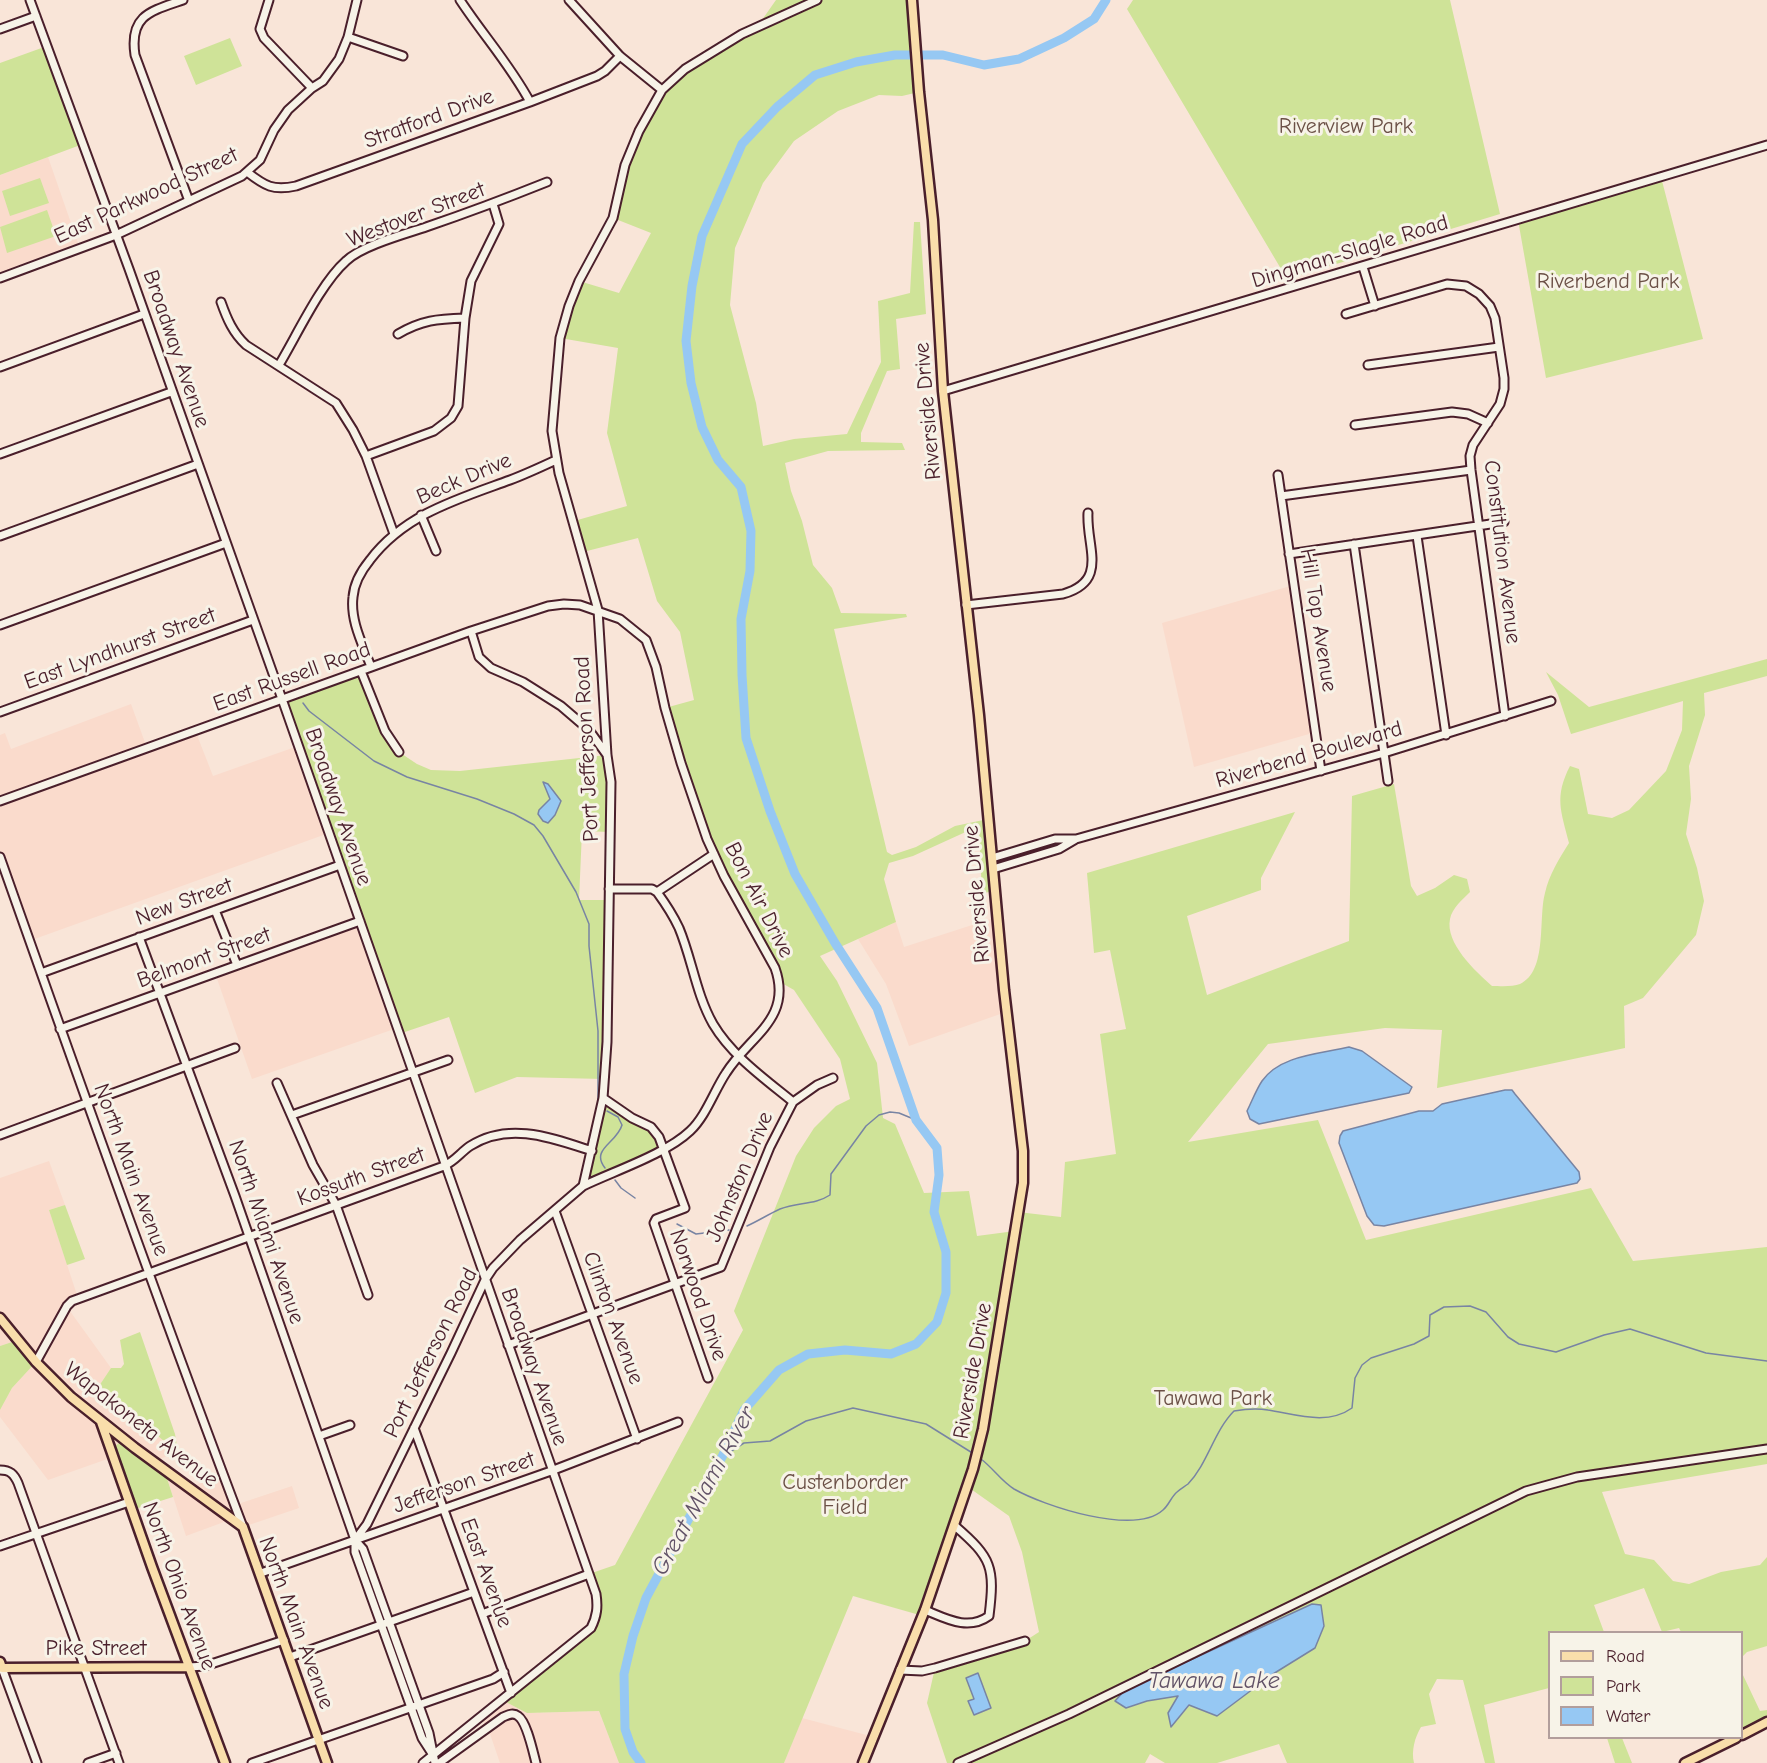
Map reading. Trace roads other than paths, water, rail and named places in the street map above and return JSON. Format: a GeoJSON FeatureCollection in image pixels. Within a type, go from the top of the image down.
{"type":"FeatureCollection","features":[{"type":"Feature","properties":{"kind":"main road","name":"Riverside Drive"},"geometry":{"type":"LineString","coordinates":[[863,1763],[925,1610],[973,1469],[983,1429],[1023,1183],[1023,1151],[1004,990],[943,391],[933,220],[912,2]]}},
{"type":"Feature","properties":{"kind":"main road","name":"Wapakoneta Avenue"},"geometry":{"type":"LineString","coordinates":[[0,1318],[36,1362],[70,1397],[243,1527]]}},
{"type":"Feature","properties":{"kind":"main road","name":"North Ohio Avenue"},"geometry":{"type":"LineString","coordinates":[[101,1421],[225,1763]]}},
{"type":"Feature","properties":{"kind":"main road"},"geometry":{"type":"LineString","coordinates":[[113,1457],[114,1447],[119,1443],[135,1448]]}},
{"type":"Feature","properties":{"kind":"main road","name":"North Main Avenue"},"geometry":{"type":"LineString","coordinates":[[243,1527],[327,1763]]}},
{"type":"Feature","properties":{"kind":"main road","name":"Pike Street"},"geometry":{"type":"LineString","coordinates":[[1,1666],[189,1667]]}},
{"type":"Feature","properties":{"kind":"main road"},"geometry":{"type":"LineString","coordinates":[[1743,1734],[1767,1722]]}},
{"type":"Feature","properties":{"kind":"main road"},"geometry":{"type":"LineString","coordinates":[[1685,1763],[1732,1739]]}},
{"type":"Feature","properties":{"kind":"street","name":"Broadway Avenue"},"geometry":{"type":"LineString","coordinates":[[30,0],[282,699],[598,1605],[591,1628],[511,1693]]}},
{"type":"Feature","properties":{"kind":"street"},"geometry":{"type":"LineString","coordinates":[[183,0],[150,13],[137,25],[133,40],[135,55],[189,201]]}},
{"type":"Feature","properties":{"kind":"street"},"geometry":{"type":"LineString","coordinates":[[269,0],[260,29],[264,38],[312,88]]}},
{"type":"Feature","properties":{"kind":"street","name":"East Parkwood Street"},"geometry":{"type":"LineString","coordinates":[[0,278],[116,235],[242,176],[260,160],[274,130],[288,110],[323,81],[339,59],[348,37],[357,0]]}},
{"type":"Feature","properties":{"kind":"street"},"geometry":{"type":"LineString","coordinates":[[460,0],[490,45],[519,80],[530,102]]}},
{"type":"Feature","properties":{"kind":"street"},"geometry":{"type":"LineString","coordinates":[[569,0],[620,56],[662,90]]}},
{"type":"Feature","properties":{"kind":"street","name":"Port Jefferson Road"},"geometry":{"type":"LineString","coordinates":[[355,1540],[367,1524],[484,1280],[520,1240],[583,1185],[603,1098],[607,1042],[611,782],[607,755],[598,610],[556,460],[552,431],[563,327],[579,281],[613,218],[625,165],[639,131],[662,90],[686,69],[742,34],[817,0]]}},
{"type":"Feature","properties":{"kind":"street"},"geometry":{"type":"LineString","coordinates":[[0,29],[36,16]]}},
{"type":"Feature","properties":{"kind":"street"},"geometry":{"type":"LineString","coordinates":[[348,37],[403,56]]}},
{"type":"Feature","properties":{"kind":"street","name":"Stratford Drive"},"geometry":{"type":"LineString","coordinates":[[247,172],[261,183],[273,188],[283,189],[296,186],[530,102],[605,71],[620,56]]}},
{"type":"Feature","properties":{"kind":"street","name":"Dingman-Slagle Road"},"geometry":{"type":"LineString","coordinates":[[943,391],[1767,145]]}},
{"type":"Feature","properties":{"kind":"street","name":"Westover Street"},"geometry":{"type":"LineString","coordinates":[[279,365],[327,283],[353,255],[547,182]]}},
{"type":"Feature","properties":{"kind":"street"},"geometry":{"type":"LineString","coordinates":[[366,456],[434,430],[451,418],[458,406],[465,318],[471,281],[498,230],[499,224],[493,204]]}},
{"type":"Feature","properties":{"kind":"street"},"geometry":{"type":"LineString","coordinates":[[1363,267],[1375,306]]}},
{"type":"Feature","properties":{"kind":"street","name":"Constitution Avenue"},"geometry":{"type":"LineString","coordinates":[[1346,314],[1447,284],[1466,286],[1479,294],[1491,306],[1495,318],[1504,389],[1500,404],[1473,445],[1470,456],[1505,716]]}},
{"type":"Feature","properties":{"kind":"street"},"geometry":{"type":"LineString","coordinates":[[221,302],[228,322],[238,338],[336,403],[366,456],[394,534]]}},
{"type":"Feature","properties":{"kind":"street"},"geometry":{"type":"LineString","coordinates":[[0,367],[144,314]]}},
{"type":"Feature","properties":{"kind":"street"},"geometry":{"type":"LineString","coordinates":[[398,334],[416,324],[465,318]]}},
{"type":"Feature","properties":{"kind":"street"},"geometry":{"type":"LineString","coordinates":[[1368,365],[1499,346]]}},
{"type":"Feature","properties":{"kind":"street"},"geometry":{"type":"LineString","coordinates":[[0,454],[171,392]]}},
{"type":"Feature","properties":{"kind":"street"},"geometry":{"type":"LineString","coordinates":[[1355,425],[1452,411],[1468,414],[1488,423]]}},
{"type":"Feature","properties":{"kind":"street","name":"Beck Drive"},"geometry":{"type":"LineString","coordinates":[[371,667],[356,627],[353,596],[360,573],[379,548],[421,515],[556,460]]}},
{"type":"Feature","properties":{"kind":"street"},"geometry":{"type":"LineString","coordinates":[[0,536],[198,464]]}},
{"type":"Feature","properties":{"kind":"street"},"geometry":{"type":"LineString","coordinates":[[1281,496],[1471,470]]}},
{"type":"Feature","properties":{"kind":"street","name":"Hill Top Avenue"},"geometry":{"type":"LineString","coordinates":[[1278,475],[1322,771]]}},
{"type":"Feature","properties":{"kind":"street"},"geometry":{"type":"LineString","coordinates":[[966,605],[1075,591],[1091,575],[1092,556],[1088,513]]}},
{"type":"Feature","properties":{"kind":"street"},"geometry":{"type":"LineString","coordinates":[[421,515],[436,551]]}},
{"type":"Feature","properties":{"kind":"street"},"geometry":{"type":"LineString","coordinates":[[1289,554],[1504,522]]}},
{"type":"Feature","properties":{"kind":"street"},"geometry":{"type":"LineString","coordinates":[[1417,536],[1446,735]]}},
{"type":"Feature","properties":{"kind":"street"},"geometry":{"type":"LineString","coordinates":[[0,625],[226,543]]}},
{"type":"Feature","properties":{"kind":"street"},"geometry":{"type":"LineString","coordinates":[[1354,544],[1388,781]]}},
{"type":"Feature","properties":{"kind":"street","name":"East Russell Road"},"geometry":{"type":"LineString","coordinates":[[0,801],[471,631],[548,606],[580,605],[598,610]]}},
{"type":"Feature","properties":{"kind":"street","name":"Bon Air Drive"},"geometry":{"type":"LineString","coordinates":[[583,1185],[664,1149],[690,1131],[727,1071],[766,1028],[777,1009],[780,982],[775,968],[707,839],[681,763],[652,654],[646,640],[620,619],[598,610]]}},
{"type":"Feature","properties":{"kind":"street","name":"East Lyndhurst Street"},"geometry":{"type":"LineString","coordinates":[[0,712],[253,620]]}},
{"type":"Feature","properties":{"kind":"street"},"geometry":{"type":"LineString","coordinates":[[471,631],[479,657],[491,668],[523,682],[561,706],[589,730],[607,755]]}},
{"type":"Feature","properties":{"kind":"street"},"geometry":{"type":"LineString","coordinates":[[361,671],[385,731],[399,752]]}},
{"type":"Feature","properties":{"kind":"street","name":"Riverbend Boulevard"},"geometry":{"type":"LineString","coordinates":[[1076,839],[1446,735],[1551,701]]}},
{"type":"Feature","properties":{"kind":"street"},"geometry":{"type":"LineString","coordinates":[[992,858],[1056,839],[1076,839]]}},
{"type":"Feature","properties":{"kind":"street"},"geometry":{"type":"LineString","coordinates":[[993,869],[1059,849],[1076,839]]}},
{"type":"Feature","properties":{"kind":"street"},"geometry":{"type":"LineString","coordinates":[[657,892],[714,854]]}},
{"type":"Feature","properties":{"kind":"street","name":"North Main Avenue"},"geometry":{"type":"LineString","coordinates":[[0,857],[183,1371],[243,1527]]}},
{"type":"Feature","properties":{"kind":"street","name":"New Street"},"geometry":{"type":"LineString","coordinates":[[41,973],[340,865]]}},
{"type":"Feature","properties":{"kind":"street"},"geometry":{"type":"LineString","coordinates":[[609,889],[652,889],[657,892],[679,928],[695,983],[714,1025],[739,1057],[793,1102]]}},
{"type":"Feature","properties":{"kind":"street"},"geometry":{"type":"LineString","coordinates":[[215,910],[237,965]]}},
{"type":"Feature","properties":{"kind":"street","name":"Belmont Street"},"geometry":{"type":"LineString","coordinates":[[60,1029],[360,921]]}},
{"type":"Feature","properties":{"kind":"street","name":"North Miami Avenue"},"geometry":{"type":"LineString","coordinates":[[139,937],[249,1237],[355,1540],[363,1549],[385,1623],[415,1705],[422,1738],[437,1763]]}},
{"type":"Feature","properties":{"kind":"street"},"geometry":{"type":"LineString","coordinates":[[0,1134],[235,1048]]}},
{"type":"Feature","properties":{"kind":"street"},"geometry":{"type":"LineString","coordinates":[[292,1115],[448,1060]]}},
{"type":"Feature","properties":{"kind":"street","name":"Johnston Drive"},"geometry":{"type":"LineString","coordinates":[[508,1345],[721,1267],[770,1147],[793,1102],[817,1085],[833,1078]]}},
{"type":"Feature","properties":{"kind":"street"},"geometry":{"type":"LineString","coordinates":[[278,1083],[313,1166],[336,1205],[368,1294]]}},
{"type":"Feature","properties":{"kind":"street","name":"Norwood Drive"},"geometry":{"type":"LineString","coordinates":[[603,1098],[632,1118],[651,1126],[664,1149],[685,1208],[656,1219],[654,1222],[708,1378]]}},
{"type":"Feature","properties":{"kind":"street","name":"Kossuth Street"},"geometry":{"type":"LineString","coordinates":[[36,1362],[72,1301],[444,1166],[469,1147],[507,1133],[520,1133],[549,1137],[592,1151]]}},
{"type":"Feature","properties":{"kind":"street","name":"Clinton Avenue"},"geometry":{"type":"LineString","coordinates":[[555,1211],[637,1439]]}},
{"type":"Feature","properties":{"kind":"street","name":"Jefferson Street"},"geometry":{"type":"LineString","coordinates":[[261,1574],[551,1471],[678,1422]]}},
{"type":"Feature","properties":{"kind":"street"},"geometry":{"type":"LineString","coordinates":[[319,1436],[350,1425]]}},
{"type":"Feature","properties":{"kind":"street","name":"East Avenue"},"geometry":{"type":"LineString","coordinates":[[414,1428],[511,1693]]}},
{"type":"Feature","properties":{"kind":"street"},"geometry":{"type":"LineString","coordinates":[[958,1763],[1069,1714],[1526,1491],[1577,1477],[1767,1449]]}},
{"type":"Feature","properties":{"kind":"street"},"geometry":{"type":"LineString","coordinates":[[0,1470],[14,1474],[18,1483],[119,1763]]}},
{"type":"Feature","properties":{"kind":"street"},"geometry":{"type":"LineString","coordinates":[[215,1506],[227,1506],[230,1503],[230,1495]]}},
{"type":"Feature","properties":{"kind":"street"},"geometry":{"type":"LineString","coordinates":[[0,1546],[129,1502]]}},
{"type":"Feature","properties":{"kind":"street"},"geometry":{"type":"LineString","coordinates":[[925,1610],[954,1622],[974,1624],[989,1616],[992,1574],[985,1556],[954,1526]]}},
{"type":"Feature","properties":{"kind":"street"},"geometry":{"type":"LineString","coordinates":[[482,1614],[589,1574]]}},
{"type":"Feature","properties":{"kind":"street"},"geometry":{"type":"LineString","coordinates":[[290,1657],[474,1592]]}},
{"type":"Feature","properties":{"kind":"street"},"geometry":{"type":"LineString","coordinates":[[189,1667],[215,1663],[284,1640]]}},
{"type":"Feature","properties":{"kind":"street"},"geometry":{"type":"LineString","coordinates":[[900,1670],[922,1671],[935,1668],[1025,1641]]}},
{"type":"Feature","properties":{"kind":"street"},"geometry":{"type":"LineString","coordinates":[[1,1666],[37,1763]]}},
{"type":"Feature","properties":{"kind":"street"},"geometry":{"type":"LineString","coordinates":[[252,1763],[480,1683],[504,1672]]}},
{"type":"Feature","properties":{"kind":"street"},"geometry":{"type":"LineString","coordinates":[[423,1763],[511,1693]]}},
{"type":"Feature","properties":{"kind":"street"},"geometry":{"type":"LineString","coordinates":[[437,1763],[503,1717],[512,1714],[517,1715],[523,1723],[536,1763]]}},
{"type":"Feature","properties":{"kind":"street"},"geometry":{"type":"LineString","coordinates":[[88,1763],[116,1752]]}},
{"type":"Feature","properties":{"kind":"water"},"geometry":{"type":"Polygon","coordinates":[[[543,782],[548,784],[561,801],[555,815],[548,823],[543,821],[538,814],[550,799],[543,782]]]}},
{"type":"Feature","properties":{"kind":"water"},"geometry":{"type":"Polygon","coordinates":[[[1349,1047],[1362,1051],[1412,1087],[1409,1093],[1259,1124],[1250,1119],[1247,1111],[1260,1084],[1270,1072],[1301,1057],[1349,1047]]]}},
{"type":"Feature","properties":{"kind":"water"},"geometry":{"type":"Polygon","coordinates":[[[1512,1090],[1579,1172],[1580,1179],[1577,1183],[1384,1226],[1374,1225],[1367,1216],[1339,1143],[1343,1131],[1419,1111],[1433,1111],[1442,1104],[1512,1090]]]}},
{"type":"Feature","properties":{"kind":"water","name":"Tawawa Lake"},"geometry":{"type":"Polygon","coordinates":[[[1312,1604],[1321,1605],[1324,1626],[1315,1648],[1273,1674],[1217,1716],[1189,1705],[1171,1727],[1168,1713],[1178,1696],[1147,1701],[1126,1708],[1115,1701],[1125,1690],[1312,1604]]]}},
{"type":"Feature","properties":{"kind":"water"},"geometry":{"type":"Polygon","coordinates":[[[978,1673],[991,1708],[974,1715],[968,1701],[974,1699],[966,1678],[978,1673]]]}},
{"type":"Feature","properties":{"kind":"waterway","name":"Great Miami River"},"geometry":{"type":"LineString","coordinates":[[641,1763],[633,1752],[625,1729],[624,1674],[633,1636],[646,1598],[722,1457],[744,1410],[779,1370],[808,1354],[845,1350],[891,1354],[916,1344],[937,1322],[946,1293],[946,1252],[934,1212],[939,1175],[937,1148],[916,1120],[877,1008],[835,943],[795,874],[770,811],[746,738],[741,619],[750,571],[751,531],[741,487],[718,460],[702,427],[691,383],[686,341],[692,286],[702,236],[742,144],[777,107],[815,75],[856,62],[895,55],[943,55],[984,65],[1019,59],[1064,38],[1094,19],[1106,0]]}},
{"type":"Feature","properties":{"kind":"waterway"},"geometry":{"type":"LineString","coordinates":[[303,703],[309,711],[374,761],[407,777],[477,799],[514,814],[534,825],[543,836],[576,892],[589,924],[589,946],[598,1031],[598,1106]]}},
{"type":"Feature","properties":{"kind":"waterway"},"geometry":{"type":"LineString","coordinates":[[605,1168],[601,1161],[602,1151],[622,1125],[618,1117],[607,1111]]}},
{"type":"Feature","properties":{"kind":"waterway"},"geometry":{"type":"LineString","coordinates":[[747,1226],[780,1209],[830,1195],[831,1174],[866,1126],[879,1115],[890,1112],[899,1113],[916,1120]]}},
{"type":"Feature","properties":{"kind":"waterway"},"geometry":{"type":"LineString","coordinates":[[615,1180],[621,1188],[635,1198]]}},
{"type":"Feature","properties":{"kind":"waterway"},"geometry":{"type":"LineString","coordinates":[[677,1224],[696,1234],[729,1230]]}},
{"type":"Feature","properties":{"kind":"waterway"},"geometry":{"type":"LineString","coordinates":[[981,1459],[1014,1489],[1046,1503],[1089,1516],[1111,1519],[1132,1520],[1150,1517],[1163,1510],[1175,1494],[1195,1476],[1221,1428],[1234,1411],[1260,1409],[1322,1418],[1342,1413],[1352,1408],[1355,1378],[1362,1365],[1371,1358],[1414,1344],[1429,1336],[1430,1315],[1444,1307],[1470,1306],[1486,1312],[1508,1337],[1519,1344],[1556,1352],[1604,1335],[1630,1329],[1706,1353],[1767,1361]]}},
{"type":"Feature","properties":{"kind":"waterway"},"geometry":{"type":"LineString","coordinates":[[722,1457],[744,1443],[770,1441],[806,1421],[853,1408],[926,1424],[974,1454]]}},
{"type":"Feature","properties":{"kind":"park label","name":"Riverview Park"},"geometry":{"type":"Point","coordinates":[1346,127]}},
{"type":"Feature","properties":{"kind":"park label","name":"Riverbend Park"},"geometry":{"type":"Point","coordinates":[1608,282]}},
{"type":"Feature","properties":{"kind":"park label","name":"Tawawa Park"},"geometry":{"type":"Point","coordinates":[1213,1399]}},
{"type":"Feature","properties":{"kind":"park label","name":"Custenborder Field"},"geometry":{"type":"Point","coordinates":[845,1496]}}]}
